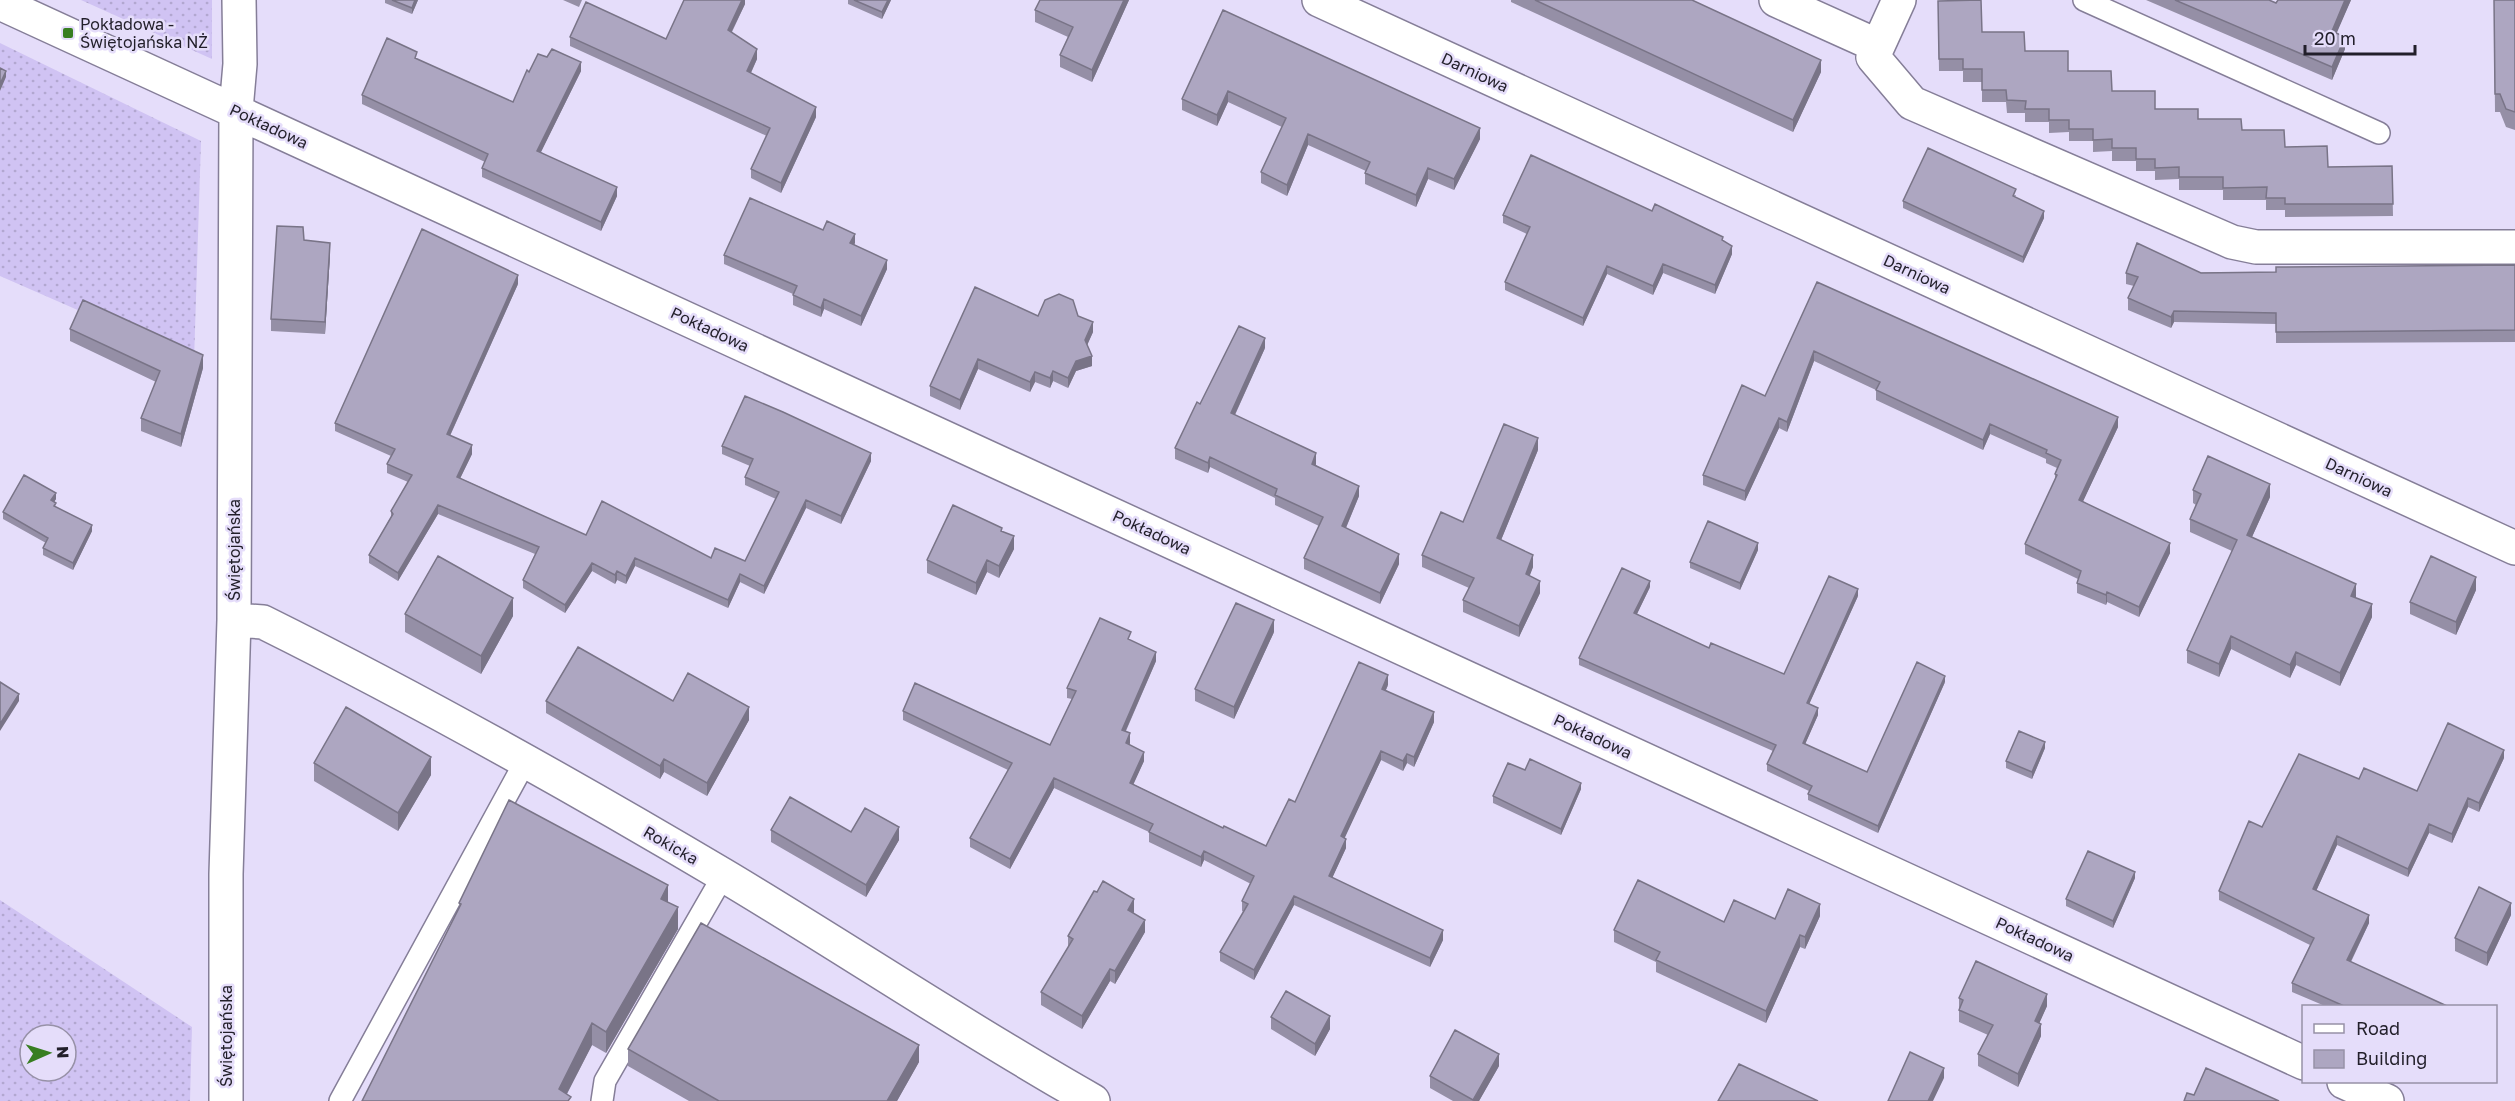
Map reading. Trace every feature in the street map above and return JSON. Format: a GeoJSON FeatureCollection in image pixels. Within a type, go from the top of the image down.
{"type":"FeatureCollection","features":[{"type":"Feature","properties":{"kind":"street","name":"Świętojańska"},"geometry":{"type":"LineString","coordinates":[[226,1101],[226,874],[234,620],[236,110],[240,64],[239,0]]}},
{"type":"Feature","properties":{"kind":"street","name":"Darniowa"},"geometry":{"type":"LineString","coordinates":[[1319,0],[2515,548]]}},
{"type":"Feature","properties":{"kind":"street"},"geometry":{"type":"LineString","coordinates":[[1776,0],[1875,51],[1912,103],[2232,242],[2256,248],[2515,247]]}},
{"type":"Feature","properties":{"kind":"street"},"geometry":{"type":"LineString","coordinates":[[1875,51],[1899,0]]}},
{"type":"Feature","properties":{"kind":"street","name":"Pokładowa"},"geometry":{"type":"LineString","coordinates":[[0,3],[2302,1062]]}},
{"type":"Feature","properties":{"kind":"street","name":"Rokicka"},"geometry":{"type":"LineString","coordinates":[[234,620],[263,622],[525,762],[723,876],[1010,1054],[1093,1101]]}},
{"type":"Feature","properties":{"kind":"street"},"geometry":{"type":"LineString","coordinates":[[2346,1083],[2387,1101]]}},
{"type":"Feature","properties":{"kind":"lane"},"geometry":{"type":"LineString","coordinates":[[2084,0],[2379,132]]}},
{"type":"Feature","properties":{"kind":"lane"},"geometry":{"type":"LineString","coordinates":[[340,1101],[525,762]]}},
{"type":"Feature","properties":{"kind":"lane"},"geometry":{"type":"LineString","coordinates":[[602,1101],[605,1082],[723,876]]}},
{"type":"Feature","properties":{"kind":"shaded area"},"geometry":{"type":"Polygon","coordinates":[[[81,0],[212,0],[212,59],[81,0]]]}},
{"type":"Feature","properties":{"kind":"shaded area"},"geometry":{"type":"Polygon","coordinates":[[[0,43],[201,141],[194,361],[0,276],[0,43]]]}},
{"type":"Feature","properties":{"kind":"shaded area"},"geometry":{"type":"Polygon","coordinates":[[[0,900],[192,1027],[190,1101],[0,1101],[0,900]]]}},
{"type":"Feature","properties":{"kind":"building"},"geometry":{"type":"Polygon","coordinates":[[[392,0],[415,0],[412,8],[392,0]]]}},
{"type":"Feature","properties":{"kind":"building"},"geometry":{"type":"Polygon","coordinates":[[[684,0],[742,0],[728,30],[757,49],[747,71],[816,107],[781,183],[751,169],[770,128],[570,37],[586,2],[666,39],[684,0]]]}},
{"type":"Feature","properties":{"kind":"building"},"geometry":{"type":"Polygon","coordinates":[[[854,0],[888,0],[882,12],[854,0]]]}},
{"type":"Feature","properties":{"kind":"building"},"geometry":{"type":"Polygon","coordinates":[[[1040,0],[1124,0],[1092,70],[1060,55],[1073,27],[1035,10],[1040,0]]]}},
{"type":"Feature","properties":{"kind":"building"},"geometry":{"type":"Polygon","coordinates":[[[1535,0],[1692,0],[1821,60],[1793,120],[1535,0]]]}},
{"type":"Feature","properties":{"kind":"building"},"geometry":{"type":"Polygon","coordinates":[[[1981,0],[1982,32],[2024,32],[2025,51],[2068,51],[2068,71],[2111,71],[2112,91],[2155,91],[2155,109],[2198,109],[2198,119],[2241,119],[2242,130],[2284,130],[2285,147],[2327,146],[2328,167],[2392,166],[2393,204],[2285,204],[2285,198],[2266,198],[2267,187],[2223,188],[2223,177],[2179,177],[2179,167],[2155,168],[2155,159],[2136,159],[2136,148],[2112,148],[2112,139],[2093,140],[2093,129],[2069,129],[2069,120],[2049,120],[2049,109],[2025,109],[2026,101],[2007,100],[2006,90],[1982,90],[1982,69],[1963,69],[1963,59],[1939,59],[1938,1],[1981,0]]]}},
{"type":"Feature","properties":{"kind":"building"},"geometry":{"type":"Polygon","coordinates":[[[2175,0],[2269,0],[2276,3],[2278,0],[2345,0],[2332,31],[2345,37],[2332,67],[2175,0]]]}},
{"type":"Feature","properties":{"kind":"building"},"geometry":{"type":"Polygon","coordinates":[[[2494,0],[2515,0],[2515,112],[2506,109],[2500,94],[2495,94],[2494,0]]]}},
{"type":"Feature","properties":{"kind":"building"},"geometry":{"type":"Polygon","coordinates":[[[1223,10],[1480,128],[1454,179],[1428,168],[1416,195],[1365,173],[1370,162],[1308,134],[1287,185],[1261,172],[1286,118],[1228,91],[1217,115],[1182,99],[1223,10]]]}},
{"type":"Feature","properties":{"kind":"building"},"geometry":{"type":"Polygon","coordinates":[[[387,38],[417,52],[415,58],[513,102],[527,70],[529,72],[538,54],[547,57],[552,49],[581,62],[537,151],[617,187],[601,222],[482,168],[488,154],[362,95],[387,38]]]}},
{"type":"Feature","properties":{"kind":"building"},"geometry":{"type":"Polygon","coordinates":[[[0,68],[6,71],[0,84],[0,68]]]}},
{"type":"Feature","properties":{"kind":"building"},"geometry":{"type":"Polygon","coordinates":[[[1928,148],[2016,189],[2013,196],[2044,211],[2023,257],[1903,201],[1928,148]]]}},
{"type":"Feature","properties":{"kind":"building"},"geometry":{"type":"Polygon","coordinates":[[[1531,155],[1652,211],[1655,204],[1723,237],[1722,240],[1732,246],[1715,285],[1663,264],[1653,286],[1607,266],[1583,318],[1505,282],[1530,227],[1503,215],[1531,155]]]}},
{"type":"Feature","properties":{"kind":"building"},"geometry":{"type":"Polygon","coordinates":[[[750,198],[823,230],[827,221],[855,234],[850,243],[887,260],[861,316],[824,299],[821,308],[793,295],[797,286],[724,255],[750,198]]]}},
{"type":"Feature","properties":{"kind":"building"},"geometry":{"type":"Polygon","coordinates":[[[277,226],[303,227],[304,240],[330,243],[325,322],[271,319],[277,226]]]}},
{"type":"Feature","properties":{"kind":"building"},"geometry":{"type":"Polygon","coordinates":[[[422,229],[518,275],[447,434],[472,445],[457,477],[586,535],[602,501],[711,558],[715,548],[745,561],[779,492],[745,477],[753,459],[722,446],[745,396],[871,453],[841,516],[806,500],[764,586],[740,574],[728,600],[635,558],[626,576],[617,571],[615,575],[592,563],[565,605],[523,580],[539,547],[438,505],[398,573],[369,555],[412,475],[387,464],[395,449],[335,423],[422,229]]]}},
{"type":"Feature","properties":{"kind":"building"},"geometry":{"type":"Polygon","coordinates":[[[2137,243],[2201,273],[2276,272],[2276,267],[2515,265],[2515,330],[2276,332],[2276,313],[2174,311],[2171,317],[2128,298],[2138,277],[2126,273],[2137,243]]]}},
{"type":"Feature","properties":{"kind":"building"},"geometry":{"type":"Polygon","coordinates":[[[1817,282],[2118,417],[2079,500],[2170,543],[2139,607],[2107,592],[2106,595],[2077,583],[2081,571],[2025,544],[2057,475],[2055,474],[2061,460],[2046,453],[2047,450],[1990,424],[1983,440],[1876,390],[1880,382],[1814,351],[1787,422],[1779,418],[1745,491],[1703,475],[1742,385],[1765,396],[1817,282]]]}},
{"type":"Feature","properties":{"kind":"building"},"geometry":{"type":"Polygon","coordinates":[[[975,287],[1038,316],[1045,300],[1059,294],[1073,300],[1078,316],[1093,322],[1085,340],[1092,356],[1076,361],[1068,378],[1053,371],[1050,378],[1035,372],[1030,382],[978,359],[960,400],[930,386],[975,287]]]}},
{"type":"Feature","properties":{"kind":"building"},"geometry":{"type":"Polygon","coordinates":[[[83,300],[203,355],[181,434],[141,418],[160,371],[70,329],[83,300]]]}},
{"type":"Feature","properties":{"kind":"building"},"geometry":{"type":"Polygon","coordinates":[[[1239,326],[1265,338],[1231,413],[1316,453],[1312,464],[1359,486],[1342,526],[1399,554],[1380,593],[1304,558],[1323,517],[1275,495],[1277,489],[1210,457],[1208,463],[1175,448],[1197,402],[1200,404],[1239,326]]]}},
{"type":"Feature","properties":{"kind":"building"},"geometry":{"type":"Polygon","coordinates":[[[1504,424],[1538,438],[1497,538],[1533,555],[1526,574],[1540,581],[1519,626],[1463,600],[1474,578],[1422,555],[1441,512],[1463,522],[1504,424]]]}},
{"type":"Feature","properties":{"kind":"building"},"geometry":{"type":"Polygon","coordinates":[[[2208,456],[2270,484],[2247,535],[2356,584],[2351,596],[2372,604],[2340,673],[2296,652],[2290,665],[2231,636],[2219,664],[2187,650],[2237,540],[2190,519],[2201,494],[2193,490],[2208,456]]]}},
{"type":"Feature","properties":{"kind":"building"},"geometry":{"type":"Polygon","coordinates":[[[24,475],[56,493],[51,500],[56,503],[54,506],[92,525],[73,563],[43,548],[48,538],[3,512],[24,475]]]}},
{"type":"Feature","properties":{"kind":"building"},"geometry":{"type":"Polygon","coordinates":[[[953,505],[1014,536],[999,566],[987,560],[976,583],[927,560],[953,505]]]}},
{"type":"Feature","properties":{"kind":"building"},"geometry":{"type":"Polygon","coordinates":[[[1708,521],[1758,543],[1740,583],[1690,562],[1708,521]]]}},
{"type":"Feature","properties":{"kind":"building"},"geometry":{"type":"Polygon","coordinates":[[[438,556],[513,598],[481,656],[405,614],[438,556]]]}},
{"type":"Feature","properties":{"kind":"building"},"geometry":{"type":"Polygon","coordinates":[[[2431,556],[2476,577],[2456,622],[2410,602],[2431,556]]]}},
{"type":"Feature","properties":{"kind":"building"},"geometry":{"type":"Polygon","coordinates":[[[1622,568],[1650,581],[1634,613],[1709,648],[1711,643],[1784,674],[1829,576],[1858,589],[1807,703],[1818,708],[1803,743],[1867,772],[1917,662],[1945,676],[1878,826],[1808,794],[1812,786],[1767,764],[1776,745],[1579,658],[1622,568]]]}},
{"type":"Feature","properties":{"kind":"building"},"geometry":{"type":"Polygon","coordinates":[[[1236,603],[1274,620],[1234,707],[1195,689],[1236,603]]]}},
{"type":"Feature","properties":{"kind":"building"},"geometry":{"type":"Polygon","coordinates":[[[1100,618],[1131,632],[1128,639],[1156,652],[1122,730],[1130,733],[1126,743],[1144,752],[1130,783],[1266,846],[1289,799],[1295,802],[1359,662],[1388,675],[1382,689],[1434,712],[1414,757],[1407,754],[1403,761],[1381,751],[1341,836],[1346,839],[1329,876],[1443,930],[1430,958],[1294,896],[1254,970],[1220,952],[1248,904],[1242,901],[1254,876],[1204,851],[1201,857],[1149,832],[1153,824],[1054,778],[1010,859],[970,838],[1012,763],[903,711],[915,683],[1050,745],[1076,691],[1067,688],[1100,618]]]}},
{"type":"Feature","properties":{"kind":"building"},"geometry":{"type":"Polygon","coordinates":[[[578,647],[673,701],[688,673],[749,707],[707,783],[664,759],[660,766],[546,701],[578,647]]]}},
{"type":"Feature","properties":{"kind":"building"},"geometry":{"type":"Polygon","coordinates":[[[0,682],[19,694],[0,724],[0,682]]]}},
{"type":"Feature","properties":{"kind":"building"},"geometry":{"type":"Polygon","coordinates":[[[346,707],[431,757],[398,813],[314,763],[346,707]]]}},
{"type":"Feature","properties":{"kind":"building"},"geometry":{"type":"Polygon","coordinates":[[[2448,723],[2504,750],[2479,803],[2468,798],[2452,834],[2429,824],[2408,869],[2337,836],[2313,889],[2369,915],[2347,960],[2445,1005],[2342,1005],[2292,983],[2314,938],[2219,891],[2249,821],[2262,827],[2299,754],[2359,779],[2364,768],[2417,791],[2448,723]]]}},
{"type":"Feature","properties":{"kind":"building"},"geometry":{"type":"Polygon","coordinates":[[[2019,731],[2045,742],[2032,772],[2006,761],[2019,731]]]}},
{"type":"Feature","properties":{"kind":"building"},"geometry":{"type":"Polygon","coordinates":[[[1530,759],[1581,783],[1561,829],[1493,796],[1508,763],[1525,770],[1530,759]]]}},
{"type":"Feature","properties":{"kind":"building"},"geometry":{"type":"Polygon","coordinates":[[[790,797],[851,832],[865,808],[899,827],[866,885],[771,830],[790,797]]]}},
{"type":"Feature","properties":{"kind":"building"},"geometry":{"type":"Polygon","coordinates":[[[509,800],[668,885],[661,899],[678,907],[606,1032],[592,1023],[559,1089],[571,1097],[568,1101],[362,1101],[461,904],[459,903],[509,800]]]}},
{"type":"Feature","properties":{"kind":"building"},"geometry":{"type":"Polygon","coordinates":[[[2088,851],[2135,872],[2113,921],[2066,899],[2088,851]]]}},
{"type":"Feature","properties":{"kind":"building"},"geometry":{"type":"Polygon","coordinates":[[[1638,880],[1724,922],[1734,900],[1775,919],[1788,889],[1820,904],[1805,937],[1800,935],[1766,1011],[1656,960],[1660,952],[1614,930],[1638,880]]]}},
{"type":"Feature","properties":{"kind":"building"},"geometry":{"type":"Polygon","coordinates":[[[1103,881],[1134,899],[1128,910],[1145,920],[1115,971],[1110,969],[1082,1016],[1041,992],[1073,939],[1068,936],[1094,891],[1097,892],[1103,881]]]}},
{"type":"Feature","properties":{"kind":"building"},"geometry":{"type":"Polygon","coordinates":[[[2479,887],[2511,903],[2487,953],[2455,938],[2479,887]]]}},
{"type":"Feature","properties":{"kind":"building"},"geometry":{"type":"Polygon","coordinates":[[[701,923],[919,1045],[887,1101],[719,1101],[628,1049],[701,923]]]}},
{"type":"Feature","properties":{"kind":"building"},"geometry":{"type":"Polygon","coordinates":[[[1976,961],[2047,994],[2035,1021],[2041,1024],[2018,1074],[1978,1054],[1993,1025],[1959,1010],[1963,1000],[1959,998],[1976,961]]]}},
{"type":"Feature","properties":{"kind":"building"},"geometry":{"type":"Polygon","coordinates":[[[1286,991],[1330,1016],[1315,1044],[1271,1017],[1286,991]]]}},
{"type":"Feature","properties":{"kind":"building"},"geometry":{"type":"Polygon","coordinates":[[[1455,1030],[1499,1054],[1473,1100],[1430,1076],[1455,1030]]]}},
{"type":"Feature","properties":{"kind":"building"},"geometry":{"type":"Polygon","coordinates":[[[1910,1052],[1944,1068],[1928,1101],[1888,1101],[1910,1052]]]}},
{"type":"Feature","properties":{"kind":"building"},"geometry":{"type":"Polygon","coordinates":[[[1739,1064],[1818,1101],[1718,1101],[1739,1064]]]}},
{"type":"Feature","properties":{"kind":"building"},"geometry":{"type":"Polygon","coordinates":[[[2206,1068],[2279,1101],[2184,1101],[2187,1093],[2194,1095],[2206,1068]]]}},
{"type":"Feature","properties":{"kind":"place","name":"Pokładowa - Świętojańska NŻ"},"geometry":{"type":"Point","coordinates":[68,33]}}]}
